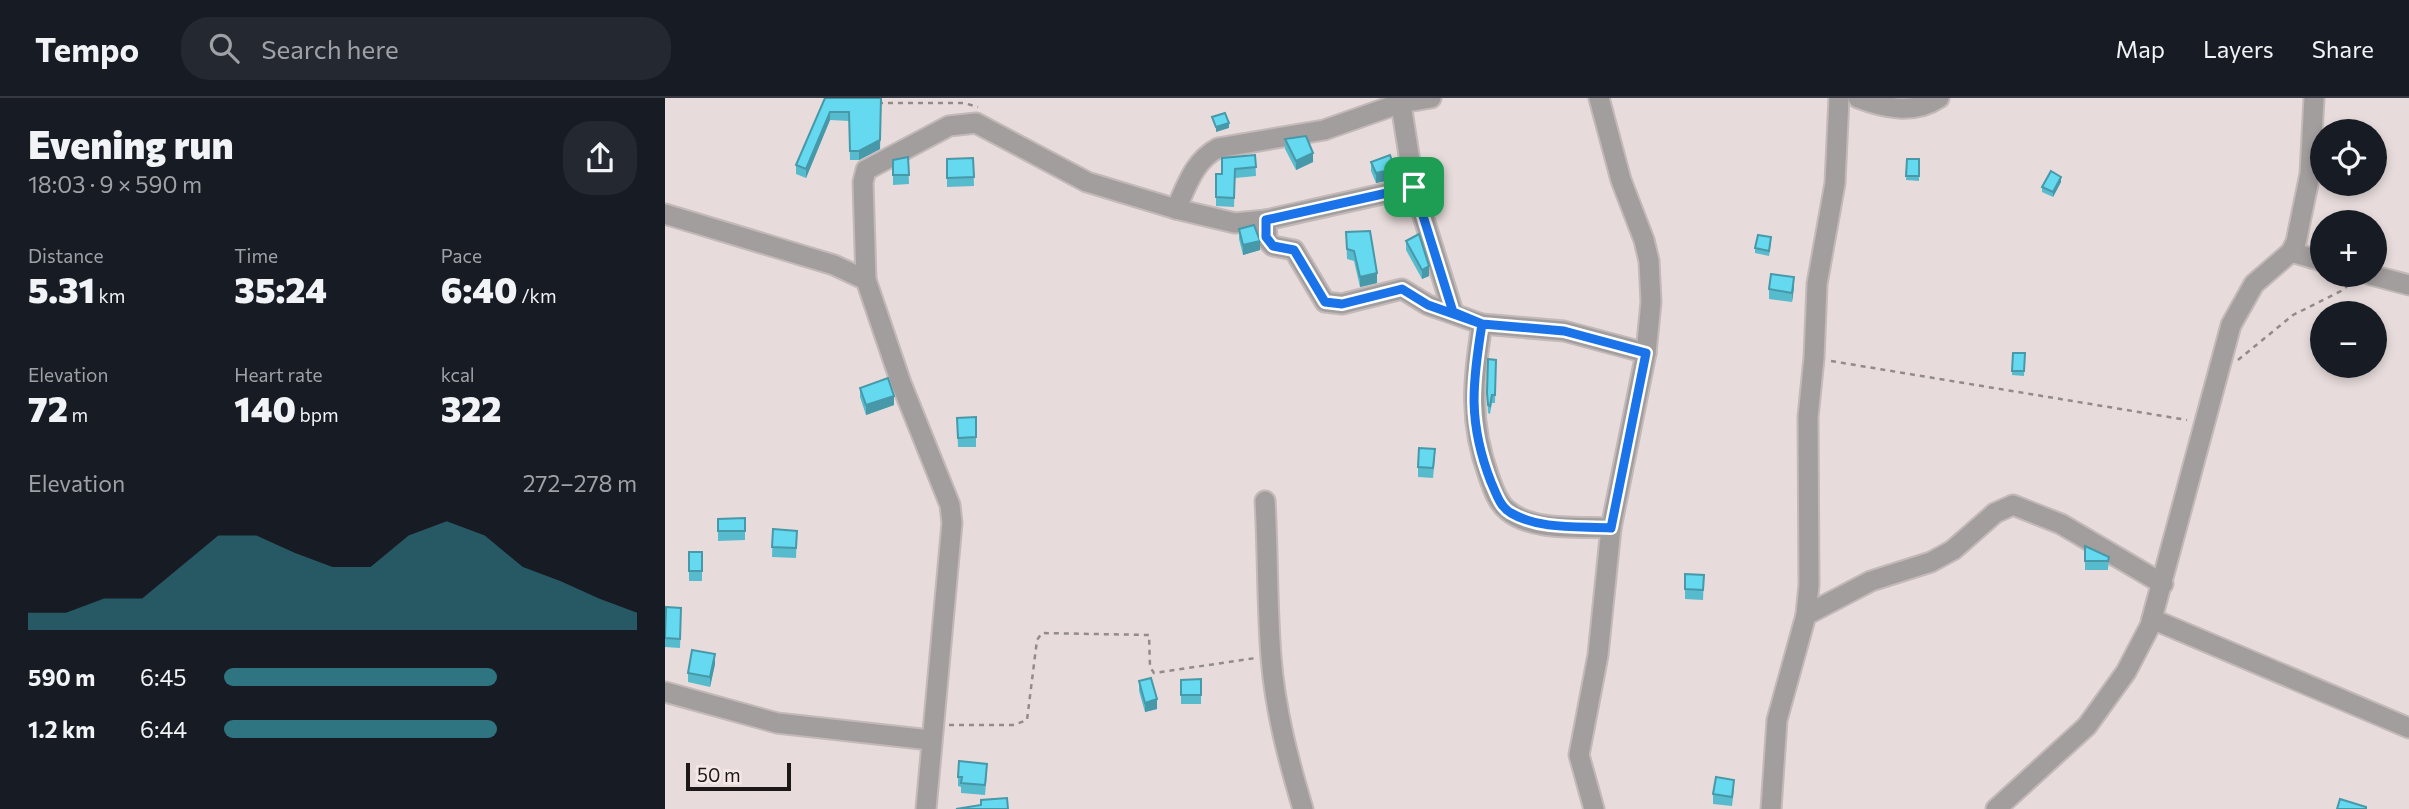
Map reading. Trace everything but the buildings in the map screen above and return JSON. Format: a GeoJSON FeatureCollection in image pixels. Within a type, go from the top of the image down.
{"type":"FeatureCollection","features":[{"type":"Feature","properties":{"kind":"street"},"geometry":{"type":"LineString","coordinates":[[1176,209],[1204,155],[1218,148],[1324,130],[1400,101],[1431,98]]}},
{"type":"Feature","properties":{"kind":"street"},"geometry":{"type":"LineString","coordinates":[[1594,809],[1579,754],[1598,655],[1611,528],[1646,353],[1651,302],[1649,261],[1621,180],[1599,98]]}},
{"type":"Feature","properties":{"kind":"street"},"geometry":{"type":"LineString","coordinates":[[1771,809],[1777,720],[1806,615],[1809,585],[1806,453],[1817,284],[1835,183],[1839,98]]}},
{"type":"Feature","properties":{"kind":"street"},"geometry":{"type":"LineString","coordinates":[[1858,98],[1877,105],[1918,108],[1938,98]]}},
{"type":"Feature","properties":{"kind":"street"},"geometry":{"type":"LineString","coordinates":[[1996,809],[2087,726],[2126,672],[2152,619],[2231,325],[2242,301],[2270,267],[2291,252],[2307,193],[2315,98]]}},
{"type":"Feature","properties":{"kind":"street"},"geometry":{"type":"LineString","coordinates":[[1400,101],[1414,187],[1453,312]]}},
{"type":"Feature","properties":{"kind":"street"},"geometry":{"type":"LineString","coordinates":[[926,809],[931,732],[951,552],[950,505],[901,383],[866,280],[863,182],[866,170],[949,126],[963,122],[989,129],[1061,170],[1125,195],[1235,223],[1266,220],[1414,187]]}},
{"type":"Feature","properties":{"kind":"street"},"geometry":{"type":"LineString","coordinates":[[665,214],[834,265],[866,280]]}},
{"type":"Feature","properties":{"kind":"street"},"geometry":{"type":"LineString","coordinates":[[1266,220],[1267,240],[1273,246],[1294,250],[1325,302],[1342,304],[1402,289],[1428,305],[1482,324],[1564,331],[1646,353]]}},
{"type":"Feature","properties":{"kind":"street"},"geometry":{"type":"LineString","coordinates":[[2291,252],[2310,258]]}},
{"type":"Feature","properties":{"kind":"street"},"geometry":{"type":"LineString","coordinates":[[2387,279],[2409,285]]}},
{"type":"Feature","properties":{"kind":"street"},"geometry":{"type":"LineString","coordinates":[[1482,324],[1475,363],[1473,423],[1487,472],[1501,503],[1514,515],[1531,521],[1611,528]]}},
{"type":"Feature","properties":{"kind":"street"},"geometry":{"type":"LineString","coordinates":[[1265,501],[1271,656],[1282,732],[1303,809]]}},
{"type":"Feature","properties":{"kind":"street"},"geometry":{"type":"LineString","coordinates":[[1806,615],[1871,581],[1931,562],[1953,550],[1995,513],[2013,505],[2061,524],[2163,584]]}},
{"type":"Feature","properties":{"kind":"street"},"geometry":{"type":"LineString","coordinates":[[2152,619],[2409,728]]}},
{"type":"Feature","properties":{"kind":"street"},"geometry":{"type":"LineString","coordinates":[[665,692],[777,723],[931,732]]}},
{"type":"Feature","properties":{"kind":"path"},"geometry":{"type":"LineString","coordinates":[[869,102],[974,104],[989,129]]}},
{"type":"Feature","properties":{"kind":"path"},"geometry":{"type":"LineString","coordinates":[[2219,369],[2265,341],[2293,314],[2346,287]]}},
{"type":"Feature","properties":{"kind":"path"},"geometry":{"type":"LineString","coordinates":[[1814,358],[2203,423]]}},
{"type":"Feature","properties":{"kind":"path"},"geometry":{"type":"LineString","coordinates":[[931,732],[1023,724],[1029,713],[1037,640],[1042,633],[1149,635],[1150,667],[1154,673],[1271,656]]}},
{"type":"Feature","properties":{"kind":"route"},"geometry":{"type":"LineString","coordinates":[[1414,187],[1380,192],[1266,220],[1266,237],[1273,246],[1294,250],[1314,288],[1325,302],[1342,304],[1402,289],[1428,305],[1482,324],[1475,363],[1473,423],[1487,472],[1501,503],[1514,515],[1531,521],[1611,528],[1646,353],[1564,331],[1482,324],[1453,312],[1414,187]]}}]}
